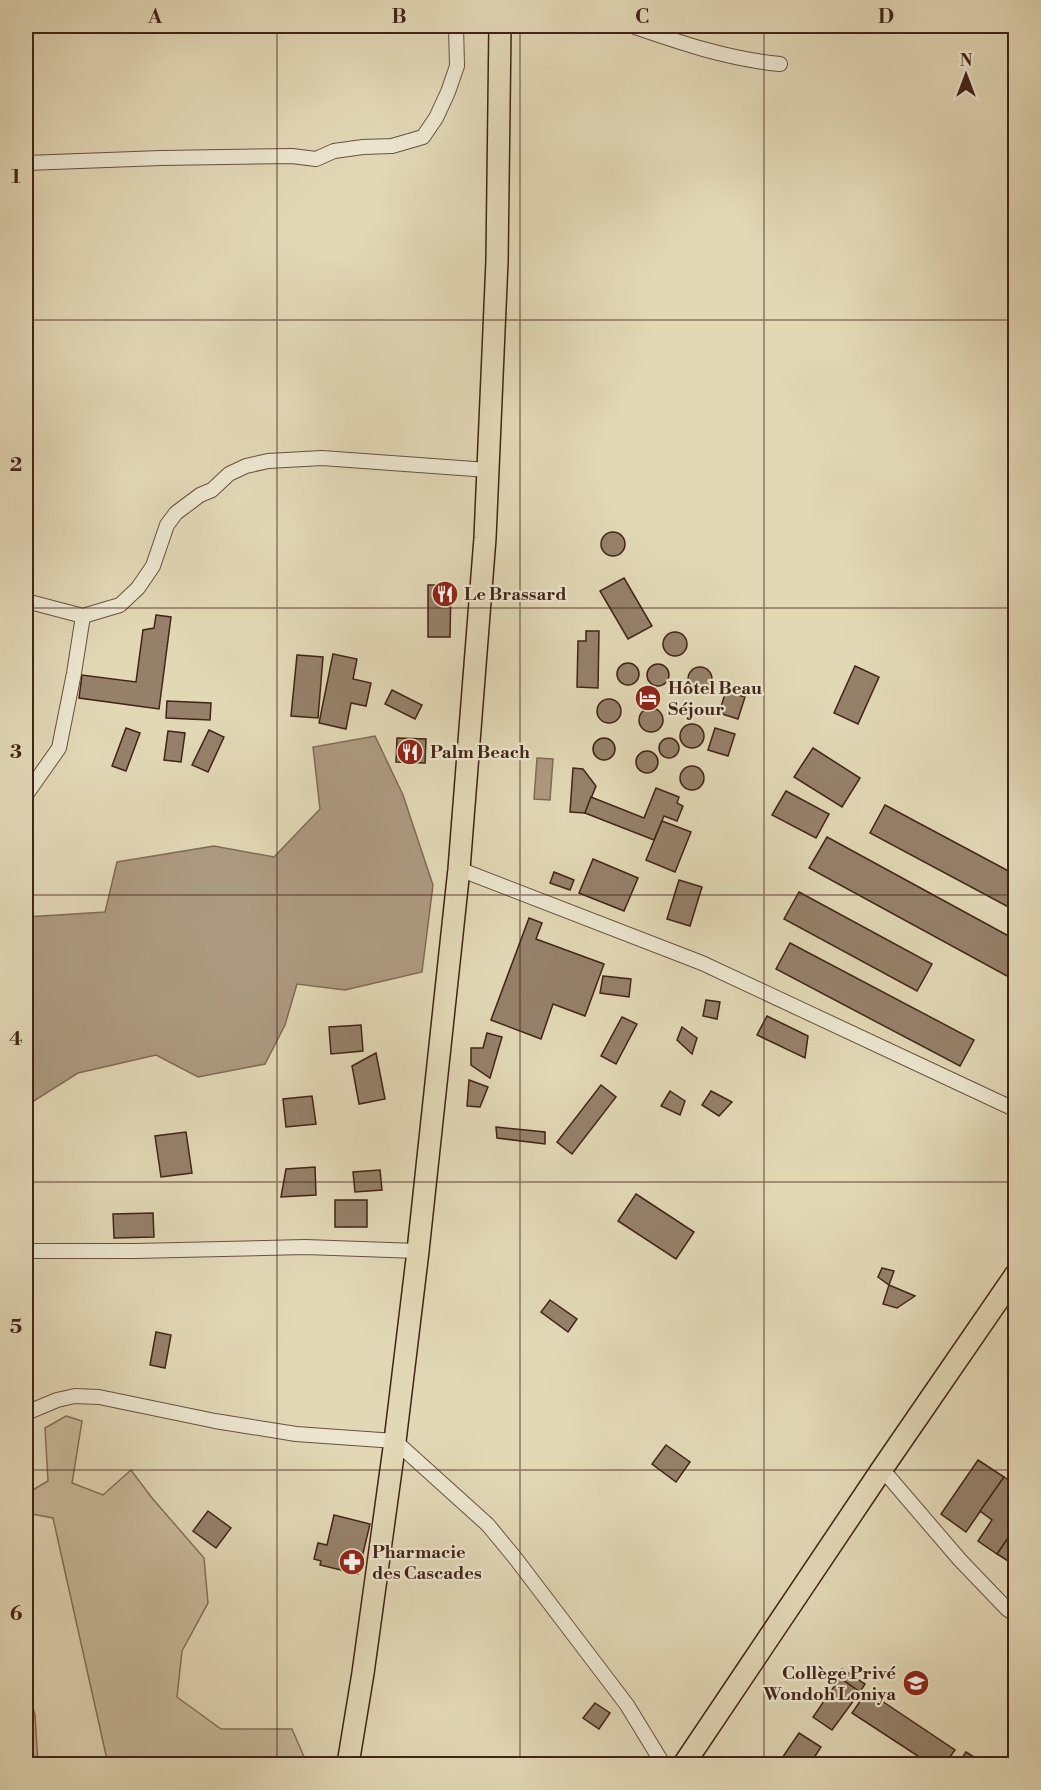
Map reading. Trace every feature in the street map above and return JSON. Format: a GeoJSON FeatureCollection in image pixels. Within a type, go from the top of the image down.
{"type":"FeatureCollection","features":[{"type":"Feature","properties":{"kind":"main road"},"geometry":{"type":"LineString","coordinates":[[348,1764],[395,1441],[459,869],[485,538],[497,261],[500,26]]}},
{"type":"Feature","properties":{"kind":"main road"},"geometry":{"type":"LineString","coordinates":[[684,1764],[1016,1274]]}},
{"type":"Feature","properties":{"kind":"street"},"geometry":{"type":"LineString","coordinates":[[26,163],[292,156],[316,159],[334,151],[392,146],[423,137],[436,118],[457,66],[456,26]]}},
{"type":"Feature","properties":{"kind":"street"},"geometry":{"type":"LineString","coordinates":[[632,26],[717,54],[780,64]]}},
{"type":"Feature","properties":{"kind":"street"},"geometry":{"type":"LineString","coordinates":[[26,601],[83,616],[120,605],[138,588],[153,566],[167,525],[176,513],[200,495],[212,490],[229,474],[246,466],[268,461],[322,458],[488,470]]}},
{"type":"Feature","properties":{"kind":"street"},"geometry":{"type":"LineString","coordinates":[[26,795],[59,748],[83,616]]}},
{"type":"Feature","properties":{"kind":"street"},"geometry":{"type":"LineString","coordinates":[[459,869],[702,963],[1016,1110]]}},
{"type":"Feature","properties":{"kind":"street"},"geometry":{"type":"LineString","coordinates":[[26,1251],[305,1247],[418,1251]]}},
{"type":"Feature","properties":{"kind":"street"},"geometry":{"type":"LineString","coordinates":[[26,1413],[57,1400],[75,1396],[99,1397],[215,1421],[296,1434],[395,1441],[488,1525],[627,1706],[663,1764]]}},
{"type":"Feature","properties":{"kind":"street"},"geometry":{"type":"LineString","coordinates":[[882,1469],[960,1560],[1007,1609],[1016,1615]]}},
{"type":"Feature","properties":{"kind":"shaded area"},"geometry":{"type":"Polygon","coordinates":[[[375,736],[403,795],[433,885],[422,972],[345,990],[297,984],[285,1025],[265,1064],[198,1077],[156,1055],[78,1073],[26,1106],[26,917],[105,912],[117,862],[214,846],[274,857],[320,809],[313,747],[375,736]]]}},
{"type":"Feature","properties":{"kind":"shaded area"},"geometry":{"type":"Polygon","coordinates":[[[537,758],[553,759],[550,800],[534,799],[537,758]]]}},
{"type":"Feature","properties":{"kind":"shaded area"},"geometry":{"type":"Polygon","coordinates":[[[66,1416],[82,1421],[72,1483],[103,1495],[131,1470],[204,1558],[208,1603],[182,1651],[177,1697],[221,1729],[292,1729],[305,1759],[304,1764],[108,1764],[53,1518],[26,1513],[26,1494],[48,1481],[45,1428],[66,1416]]]}},
{"type":"Feature","properties":{"kind":"shaded area"},"geometry":{"type":"Polygon","coordinates":[[[26,1683],[35,1715],[38,1764],[26,1764],[26,1683]]]}},
{"type":"Feature","properties":{"kind":"building"},"geometry":{"type":"Polygon","coordinates":[[[613,532],[622,535],[625,544],[622,553],[613,556],[604,553],[601,544],[604,535],[613,532]]]}},
{"type":"Feature","properties":{"kind":"building"},"geometry":{"type":"Polygon","coordinates":[[[624,578],[652,626],[628,639],[600,591],[624,578]]]}},
{"type":"Feature","properties":{"kind":"building"},"geometry":{"type":"Polygon","coordinates":[[[428,585],[451,585],[450,637],[428,637],[428,585]]]}},
{"type":"Feature","properties":{"kind":"building"},"geometry":{"type":"Polygon","coordinates":[[[156,615],[171,617],[159,709],[79,698],[82,675],[136,682],[143,630],[154,628],[156,615]]]}},
{"type":"Feature","properties":{"kind":"building"},"geometry":{"type":"Polygon","coordinates":[[[586,631],[599,631],[598,688],[577,687],[578,641],[586,641],[586,631]]]}},
{"type":"Feature","properties":{"kind":"building"},"geometry":{"type":"Polygon","coordinates":[[[675,632],[684,635],[687,644],[684,653],[675,656],[666,653],[663,644],[666,635],[675,632]]]}},
{"type":"Feature","properties":{"kind":"building"},"geometry":{"type":"Polygon","coordinates":[[[333,654],[357,659],[353,679],[371,683],[366,706],[351,703],[346,729],[319,723],[333,654]]]}},
{"type":"Feature","properties":{"kind":"building"},"geometry":{"type":"Polygon","coordinates":[[[297,655],[323,657],[318,718],[291,716],[297,655]]]}},
{"type":"Feature","properties":{"kind":"building"},"geometry":{"type":"Polygon","coordinates":[[[628,663],[636,666],[639,674],[636,682],[628,685],[620,682],[617,674],[620,666],[628,663]]]}},
{"type":"Feature","properties":{"kind":"building"},"geometry":{"type":"Polygon","coordinates":[[[658,664],[666,667],[669,675],[666,683],[658,686],[650,683],[647,675],[650,667],[658,664]]]}},
{"type":"Feature","properties":{"kind":"building"},"geometry":{"type":"Polygon","coordinates":[[[855,666],[879,677],[858,724],[834,713],[855,666]]]}},
{"type":"Feature","properties":{"kind":"building"},"geometry":{"type":"Polygon","coordinates":[[[700,667],[709,670],[712,679],[709,688],[700,691],[691,688],[688,679],[691,670],[700,667]]]}},
{"type":"Feature","properties":{"kind":"building"},"geometry":{"type":"Polygon","coordinates":[[[392,690],[422,705],[415,719],[385,704],[392,690]]]}},
{"type":"Feature","properties":{"kind":"building"},"geometry":{"type":"Polygon","coordinates":[[[726,691],[745,697],[738,719],[719,713],[726,691]]]}},
{"type":"Feature","properties":{"kind":"building"},"geometry":{"type":"Polygon","coordinates":[[[609,699],[618,702],[621,711],[618,720],[609,723],[600,720],[597,711],[600,702],[609,699]]]}},
{"type":"Feature","properties":{"kind":"building"},"geometry":{"type":"Polygon","coordinates":[[[167,701],[211,703],[210,720],[166,718],[167,701]]]}},
{"type":"Feature","properties":{"kind":"building"},"geometry":{"type":"Polygon","coordinates":[[[651,708],[660,711],[663,720],[660,729],[651,732],[642,729],[639,720],[642,711],[651,708]]]}},
{"type":"Feature","properties":{"kind":"building"},"geometry":{"type":"Polygon","coordinates":[[[692,724],[701,727],[704,736],[701,745],[692,748],[683,745],[680,736],[683,727],[692,724]]]}},
{"type":"Feature","properties":{"kind":"building"},"geometry":{"type":"Polygon","coordinates":[[[126,728],[140,733],[126,771],[112,766],[126,728]]]}},
{"type":"Feature","properties":{"kind":"building"},"geometry":{"type":"Polygon","coordinates":[[[715,728],[735,734],[728,756],[708,750],[715,728]]]}},
{"type":"Feature","properties":{"kind":"building"},"geometry":{"type":"Polygon","coordinates":[[[209,730],[224,737],[208,772],[192,765],[209,730]]]}},
{"type":"Feature","properties":{"kind":"building"},"geometry":{"type":"Polygon","coordinates":[[[168,731],[185,733],[181,762],[164,760],[168,731]]]}},
{"type":"Feature","properties":{"kind":"building"},"geometry":{"type":"Polygon","coordinates":[[[397,738],[426,739],[425,763],[396,762],[397,738]]]}},
{"type":"Feature","properties":{"kind":"building"},"geometry":{"type":"Polygon","coordinates":[[[604,738],[612,741],[615,749],[612,757],[604,760],[596,757],[593,749],[596,741],[604,738]]]}},
{"type":"Feature","properties":{"kind":"building"},"geometry":{"type":"Polygon","coordinates":[[[669,738],[676,741],[679,748],[676,755],[669,758],[662,755],[659,748],[662,741],[669,738]]]}},
{"type":"Feature","properties":{"kind":"building"},"geometry":{"type":"Polygon","coordinates":[[[813,748],[860,778],[842,807],[794,777],[813,748]]]}},
{"type":"Feature","properties":{"kind":"building"},"geometry":{"type":"Polygon","coordinates":[[[647,751],[655,754],[658,762],[655,770],[647,773],[639,770],[636,762],[639,754],[647,751]]]}},
{"type":"Feature","properties":{"kind":"building"},"geometry":{"type":"Polygon","coordinates":[[[692,766],[701,769],[704,778],[701,787],[692,790],[683,787],[680,778],[683,769],[692,766]]]}},
{"type":"Feature","properties":{"kind":"building"},"geometry":{"type":"Polygon","coordinates":[[[573,768],[583,769],[596,786],[585,813],[570,812],[573,768]]]}},
{"type":"Feature","properties":{"kind":"building"},"geometry":{"type":"Polygon","coordinates":[[[656,788],[679,797],[677,803],[683,806],[677,821],[664,816],[654,840],[585,813],[591,797],[644,818],[656,788]]]}},
{"type":"Feature","properties":{"kind":"building"},"geometry":{"type":"Polygon","coordinates":[[[786,791],[829,814],[816,838],[772,815],[786,791]]]}},
{"type":"Feature","properties":{"kind":"building"},"geometry":{"type":"Polygon","coordinates":[[[885,805],[1016,875],[1016,911],[870,833],[885,805]]]}},
{"type":"Feature","properties":{"kind":"building"},"geometry":{"type":"Polygon","coordinates":[[[662,821],[691,832],[675,872],[646,860],[662,821]]]}},
{"type":"Feature","properties":{"kind":"building"},"geometry":{"type":"Polygon","coordinates":[[[827,837],[1016,940],[1016,962],[1007,976],[809,868],[827,837]]]}},
{"type":"Feature","properties":{"kind":"building"},"geometry":{"type":"Polygon","coordinates":[[[593,859],[638,878],[624,911],[579,893],[593,859]]]}},
{"type":"Feature","properties":{"kind":"building"},"geometry":{"type":"Polygon","coordinates":[[[554,872],[574,880],[570,890],[550,883],[554,872]]]}},
{"type":"Feature","properties":{"kind":"building"},"geometry":{"type":"Polygon","coordinates":[[[679,880],[702,887],[690,926],[667,919],[679,880]]]}},
{"type":"Feature","properties":{"kind":"building"},"geometry":{"type":"Polygon","coordinates":[[[799,892],[932,964],[917,991],[784,919],[799,892]]]}},
{"type":"Feature","properties":{"kind":"building"},"geometry":{"type":"Polygon","coordinates":[[[529,918],[542,923],[536,939],[604,964],[585,1016],[553,1004],[541,1039],[491,1020],[529,918]]]}},
{"type":"Feature","properties":{"kind":"building"},"geometry":{"type":"Polygon","coordinates":[[[790,943],[974,1040],[960,1066],[776,969],[790,943]]]}},
{"type":"Feature","properties":{"kind":"building"},"geometry":{"type":"Polygon","coordinates":[[[603,976],[631,979],[629,997],[600,993],[603,976]]]}},
{"type":"Feature","properties":{"kind":"building"},"geometry":{"type":"Polygon","coordinates":[[[706,1000],[720,1002],[717,1019],[703,1016],[706,1000]]]}},
{"type":"Feature","properties":{"kind":"building"},"geometry":{"type":"Polygon","coordinates":[[[767,1016],[808,1036],[805,1058],[757,1035],[767,1016]]]}},
{"type":"Feature","properties":{"kind":"building"},"geometry":{"type":"Polygon","coordinates":[[[622,1017],[637,1024],[616,1064],[601,1056],[622,1017]]]}},
{"type":"Feature","properties":{"kind":"building"},"geometry":{"type":"Polygon","coordinates":[[[361,1025],[363,1051],[331,1054],[329,1027],[361,1025]]]}},
{"type":"Feature","properties":{"kind":"building"},"geometry":{"type":"Polygon","coordinates":[[[682,1027],[697,1038],[692,1054],[677,1040],[682,1027]]]}},
{"type":"Feature","properties":{"kind":"building"},"geometry":{"type":"Polygon","coordinates":[[[487,1033],[502,1037],[490,1078],[471,1065],[471,1048],[483,1048],[487,1033]]]}},
{"type":"Feature","properties":{"kind":"building"},"geometry":{"type":"Polygon","coordinates":[[[376,1053],[385,1099],[359,1104],[352,1066],[376,1053]]]}},
{"type":"Feature","properties":{"kind":"building"},"geometry":{"type":"Polygon","coordinates":[[[469,1080],[488,1087],[480,1107],[467,1106],[469,1080]]]}},
{"type":"Feature","properties":{"kind":"building"},"geometry":{"type":"Polygon","coordinates":[[[601,1085],[616,1097],[572,1154],[557,1142],[601,1085]]]}},
{"type":"Feature","properties":{"kind":"building"},"geometry":{"type":"Polygon","coordinates":[[[670,1091],[685,1101],[680,1115],[661,1106],[670,1091]]]}},
{"type":"Feature","properties":{"kind":"building"},"geometry":{"type":"Polygon","coordinates":[[[711,1091],[732,1102],[719,1116],[702,1105],[711,1091]]]}},
{"type":"Feature","properties":{"kind":"building"},"geometry":{"type":"Polygon","coordinates":[[[312,1096],[316,1124],[286,1127],[283,1099],[312,1096]]]}},
{"type":"Feature","properties":{"kind":"building"},"geometry":{"type":"Polygon","coordinates":[[[496,1127],[545,1132],[545,1144],[497,1138],[496,1127]]]}},
{"type":"Feature","properties":{"kind":"building"},"geometry":{"type":"Polygon","coordinates":[[[186,1132],[192,1173],[161,1177],[155,1136],[186,1132]]]}},
{"type":"Feature","properties":{"kind":"building"},"geometry":{"type":"Polygon","coordinates":[[[315,1167],[316,1195],[281,1197],[286,1169],[315,1167]]]}},
{"type":"Feature","properties":{"kind":"building"},"geometry":{"type":"Polygon","coordinates":[[[380,1170],[382,1190],[355,1192],[353,1172],[380,1170]]]}},
{"type":"Feature","properties":{"kind":"building"},"geometry":{"type":"Polygon","coordinates":[[[636,1194],[694,1232],[676,1259],[618,1221],[636,1194]]]}},
{"type":"Feature","properties":{"kind":"building"},"geometry":{"type":"Polygon","coordinates":[[[335,1200],[367,1200],[367,1227],[335,1227],[335,1200]]]}},
{"type":"Feature","properties":{"kind":"building"},"geometry":{"type":"Polygon","coordinates":[[[153,1213],[154,1237],[114,1238],[113,1214],[153,1213]]]}},
{"type":"Feature","properties":{"kind":"building"},"geometry":{"type":"Polygon","coordinates":[[[882,1268],[894,1271],[889,1285],[878,1277],[882,1268]]]}},
{"type":"Feature","properties":{"kind":"building"},"geometry":{"type":"Polygon","coordinates":[[[889,1285],[915,1296],[897,1308],[883,1304],[889,1285]]]}},
{"type":"Feature","properties":{"kind":"building"},"geometry":{"type":"Polygon","coordinates":[[[550,1300],[577,1319],[568,1332],[541,1312],[550,1300]]]}},
{"type":"Feature","properties":{"kind":"building"},"geometry":{"type":"Polygon","coordinates":[[[156,1332],[171,1335],[165,1368],[150,1365],[156,1332]]]}},
{"type":"Feature","properties":{"kind":"building"},"geometry":{"type":"Polygon","coordinates":[[[666,1445],[690,1462],[676,1482],[652,1464],[666,1445]]]}},
{"type":"Feature","properties":{"kind":"building"},"geometry":{"type":"Polygon","coordinates":[[[978,1460],[1004,1477],[966,1532],[941,1514],[978,1460]]]}},
{"type":"Feature","properties":{"kind":"building"},"geometry":{"type":"Polygon","coordinates":[[[1004,1477],[1016,1485],[1016,1527],[997,1554],[978,1541],[992,1520],[980,1511],[1004,1477]]]}},
{"type":"Feature","properties":{"kind":"building"},"geometry":{"type":"Polygon","coordinates":[[[208,1511],[231,1528],[216,1548],[193,1531],[208,1511]]]}},
{"type":"Feature","properties":{"kind":"building"},"geometry":{"type":"Polygon","coordinates":[[[334,1515],[370,1524],[358,1574],[320,1565],[321,1561],[314,1559],[318,1543],[327,1545],[334,1515]]]}},
{"type":"Feature","properties":{"kind":"building"},"geometry":{"type":"Polygon","coordinates":[[[1016,1528],[1016,1566],[997,1554],[1016,1528]]]}},
{"type":"Feature","properties":{"kind":"building"},"geometry":{"type":"Polygon","coordinates":[[[842,1669],[865,1684],[860,1692],[837,1676],[842,1669]]]}},
{"type":"Feature","properties":{"kind":"building"},"geometry":{"type":"Polygon","coordinates":[[[840,1678],[860,1692],[832,1730],[813,1717],[840,1678]]]}},
{"type":"Feature","properties":{"kind":"building"},"geometry":{"type":"Polygon","coordinates":[[[867,1691],[955,1750],[945,1764],[930,1764],[852,1713],[867,1691]]]}},
{"type":"Feature","properties":{"kind":"building"},"geometry":{"type":"Polygon","coordinates":[[[595,1703],[610,1713],[599,1729],[583,1718],[595,1703]]]}},
{"type":"Feature","properties":{"kind":"building"},"geometry":{"type":"Polygon","coordinates":[[[799,1733],[821,1747],[810,1764],[778,1764],[799,1733]]]}},
{"type":"Feature","properties":{"kind":"building"},"geometry":{"type":"Polygon","coordinates":[[[966,1752],[985,1764],[958,1764],[966,1752]]]}},
{"type":"Feature","properties":{"kind":"place","name":"Le Brassard"},"geometry":{"type":"Point","coordinates":[445,594]}},
{"type":"Feature","properties":{"kind":"place","name":"Hôtel Beau Séjour"},"geometry":{"type":"Point","coordinates":[648,698]}},
{"type":"Feature","properties":{"kind":"place","name":"Palm Beach"},"geometry":{"type":"Point","coordinates":[410,752]}},
{"type":"Feature","properties":{"kind":"place","name":"Pharmacie des Cascades"},"geometry":{"type":"Point","coordinates":[352,1562]}},
{"type":"Feature","properties":{"kind":"place","name":"Collège Privé Wondoh Loniya"},"geometry":{"type":"Point","coordinates":[916,1683]}}]}
